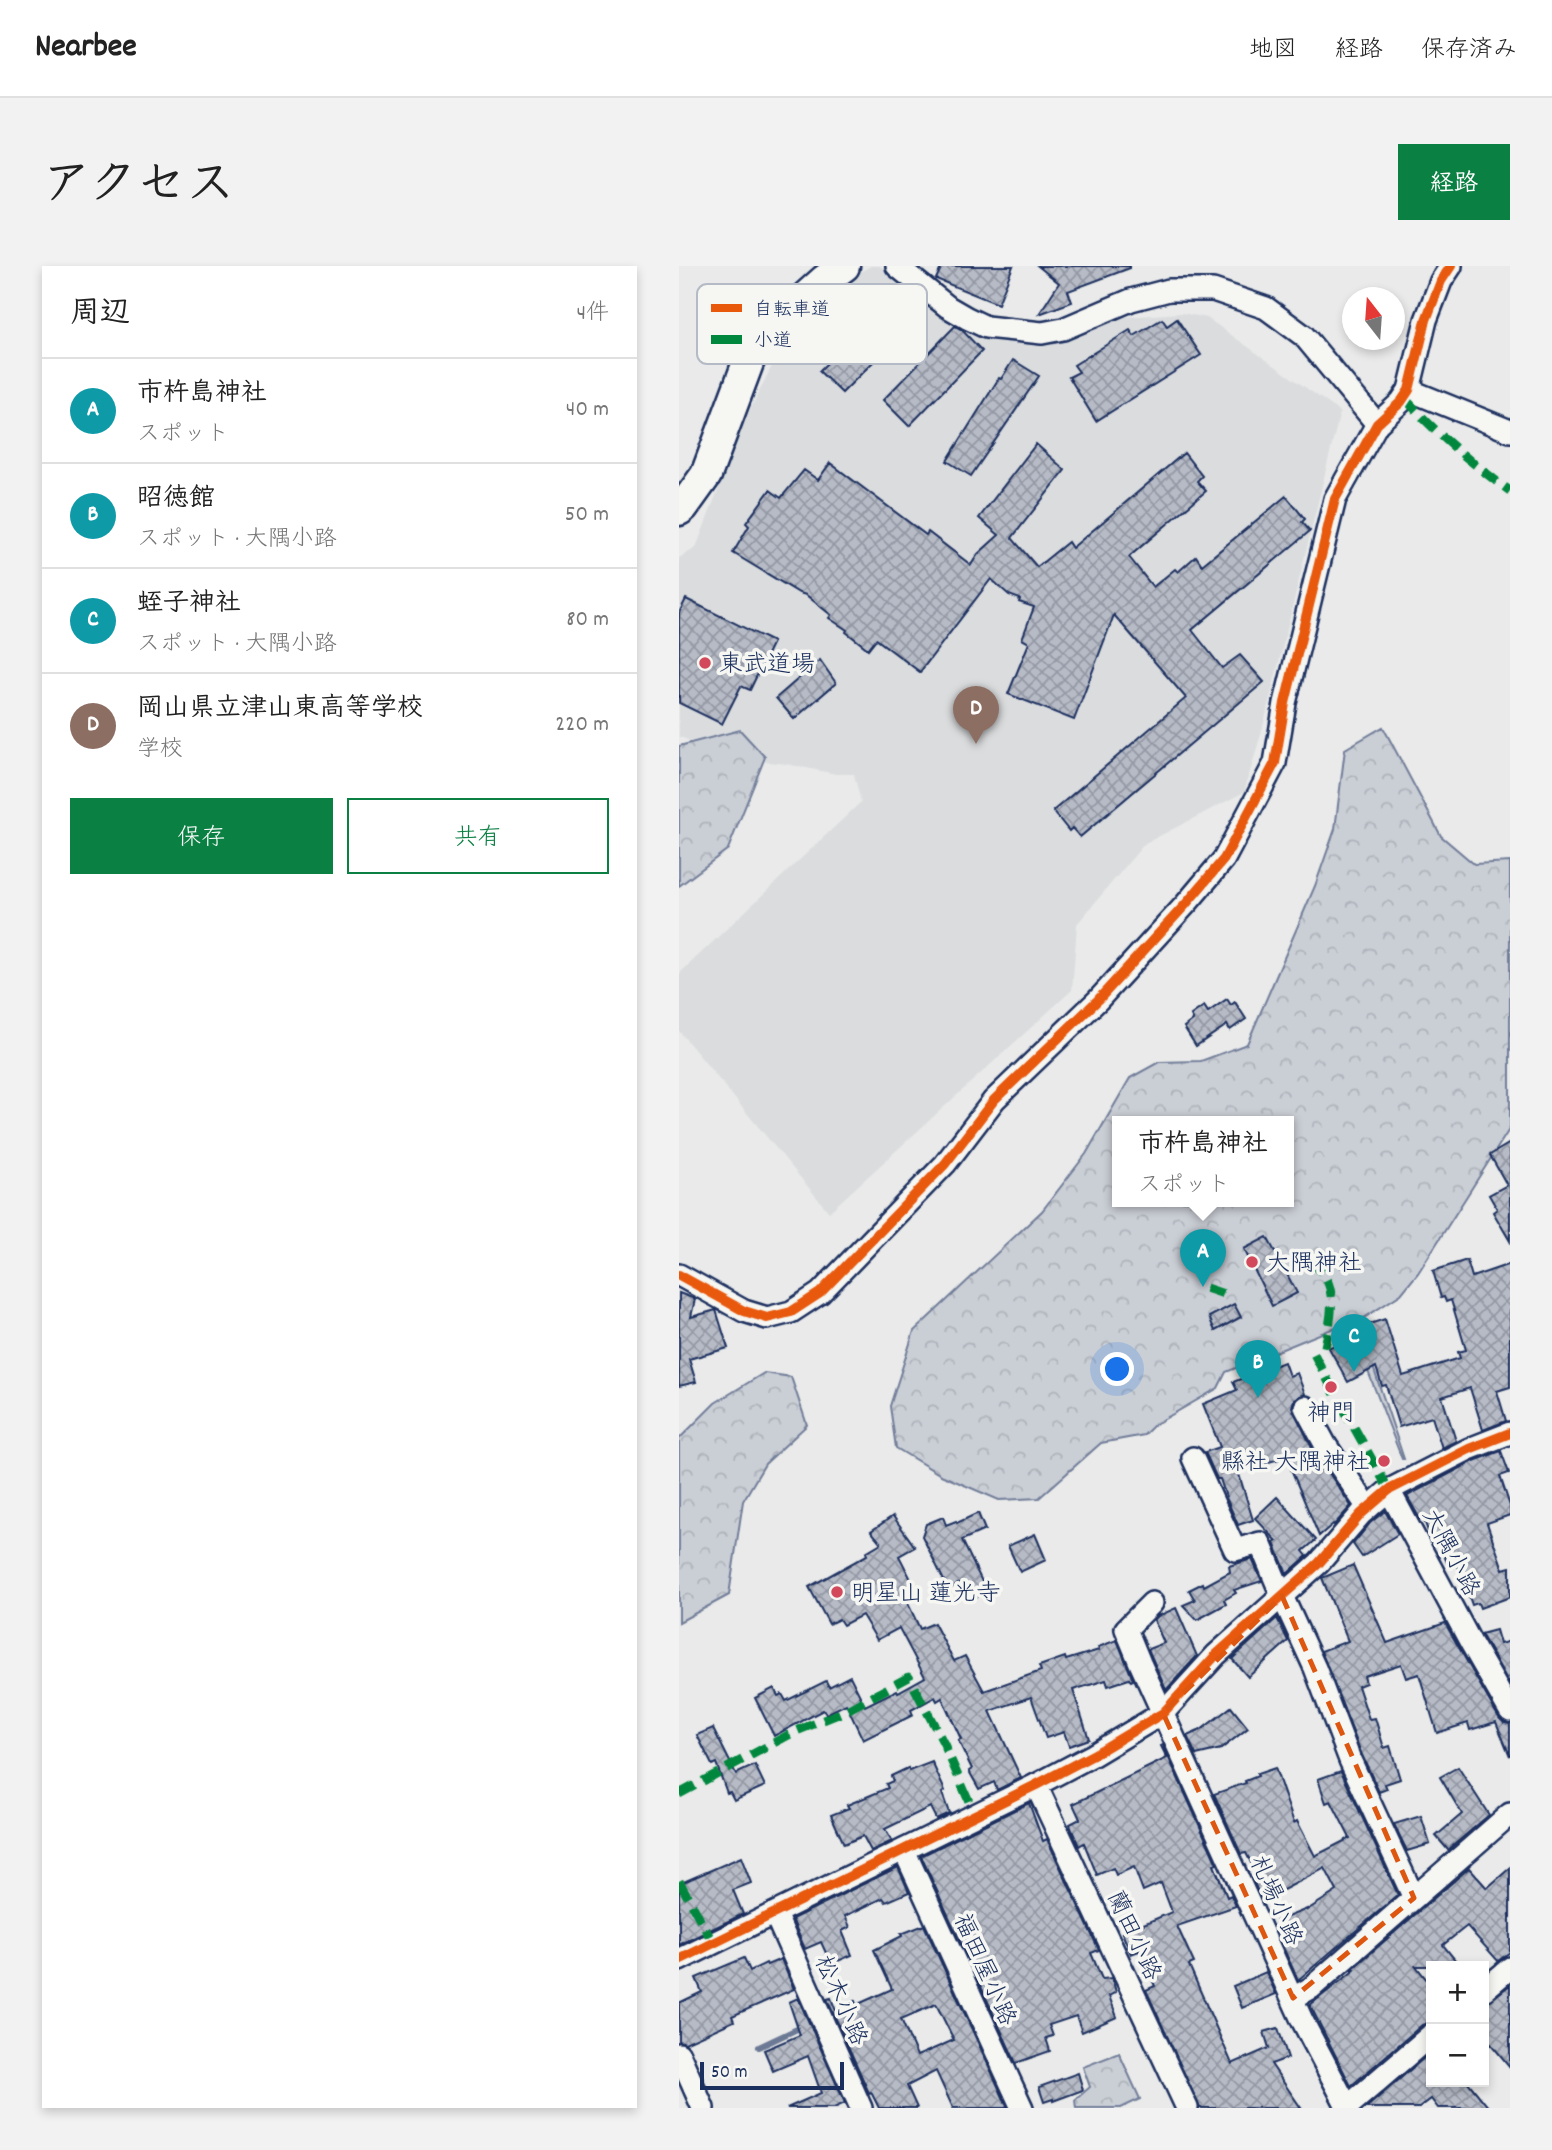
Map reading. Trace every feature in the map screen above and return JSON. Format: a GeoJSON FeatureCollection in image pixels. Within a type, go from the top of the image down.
{"type":"FeatureCollection","features":[{"type":"Feature","properties":{"kind":"street"},"geometry":{"type":"LineString","coordinates":[[820,284],[844,266]]}},
{"type":"Feature","properties":{"kind":"street"},"geometry":{"type":"LineString","coordinates":[[897,266],[919,284]]}},
{"type":"Feature","properties":{"kind":"street"},"geometry":{"type":"LineString","coordinates":[[679,1275],[744,1311],[767,1318],[791,1311],[820,1293],[945,1164],[994,1100],[1098,1000],[1224,859],[1275,763],[1285,703],[1335,499],[1377,424],[1401,402],[1409,390],[1426,320],[1441,281],[1451,266]]}},
{"type":"Feature","properties":{"kind":"street"},"geometry":{"type":"LineString","coordinates":[[927,290],[948,307],[986,327],[1042,333],[1063,329],[1131,299],[1169,289],[1213,290],[1266,308],[1304,336],[1377,424]]}},
{"type":"Feature","properties":{"kind":"street"},"geometry":{"type":"LineString","coordinates":[[679,510],[684,507],[706,475],[748,364]]}},
{"type":"Feature","properties":{"kind":"street"},"geometry":{"type":"LineString","coordinates":[[1409,390],[1510,431]]}},
{"type":"Feature","properties":{"kind":"street"},"geometry":{"type":"LineString","coordinates":[[1305,1407],[1325,1444],[1368,1508]]}},
{"type":"Feature","properties":{"kind":"street"},"geometry":{"type":"LineString","coordinates":[[679,1960],[1036,1785],[1163,1713],[1216,1656],[1319,1563],[1360,1514],[1389,1490],[1469,1449],[1510,1433]]}},
{"type":"Feature","properties":{"kind":"street"},"geometry":{"type":"LineString","coordinates":[[1193,1458],[1235,1550],[1260,1543],[1315,1668],[1350,1760],[1414,1898]]}},
{"type":"Feature","properties":{"kind":"street","name":"大隅小路"},"geometry":{"type":"LineString","coordinates":[[1389,1490],[1510,1711]]}},
{"type":"Feature","properties":{"kind":"street","name":"札場小路"},"geometry":{"type":"LineString","coordinates":[[1152,1603],[1126,1629],[1293,1998],[1347,2108]]}},
{"type":"Feature","properties":{"kind":"street","name":"蘭田小路"},"geometry":{"type":"LineString","coordinates":[[1036,1785],[1187,2108]]}},
{"type":"Feature","properties":{"kind":"street"},"geometry":{"type":"LineString","coordinates":[[1293,1998],[1311,1988],[1510,1814]]}},
{"type":"Feature","properties":{"kind":"street","name":"福田屋小路"},"geometry":{"type":"LineString","coordinates":[[904,1850],[1022,2108]]}},
{"type":"Feature","properties":{"kind":"street","name":"松木小路"},"geometry":{"type":"LineString","coordinates":[[775,1914],[861,2108]]}},
{"type":"Feature","properties":{"kind":"street"},"geometry":{"type":"LineString","coordinates":[[1489,1986],[1510,1968]]}},
{"type":"Feature","properties":{"kind":"street"},"geometry":{"type":"LineString","coordinates":[[1347,2108],[1426,2039]]}},
{"type":"Feature","properties":{"kind":"street"},"geometry":{"type":"LineString","coordinates":[[679,2054],[703,2108]]}},
{"type":"Feature","properties":{"kind":"highlighted area"},"geometry":{"type":"Polygon","coordinates":[[[1282,1596],[1414,1898],[1293,1998],[1163,1713],[1282,1596]]]}},
{"type":"Feature","properties":{"kind":"shaded area"},"geometry":{"type":"Polygon","coordinates":[[[871,266],[879,266],[909,284],[846,284],[871,266]]]}},
{"type":"Feature","properties":{"kind":"shaded area"},"geometry":{"type":"Polygon","coordinates":[[[927,296],[982,333],[1110,318],[1181,313],[1207,318],[1340,412],[1263,727],[1244,792],[1144,844],[1077,924],[1072,990],[829,1212],[679,1031],[679,974],[861,802],[854,774],[836,774],[787,764],[725,757],[679,736],[679,558],[696,548],[744,422],[773,364],[927,364],[927,296]]]}},
{"type":"Feature","properties":{"kind":"green space"},"geometry":{"type":"Polygon","coordinates":[[[1383,727],[1441,836],[1474,864],[1510,862],[1510,1128],[1418,1273],[1401,1294],[1361,1320],[1359,1325],[1404,1459],[1354,1335],[1346,1328],[1334,1328],[1226,1372],[1218,1388],[1154,1425],[1144,1435],[1101,1443],[1039,1498],[999,1500],[941,1475],[896,1448],[890,1406],[914,1331],[1042,1211],[1086,1154],[1130,1078],[1159,1062],[1201,1061],[1247,1044],[1315,886],[1335,829],[1345,749],[1383,727]]]}},
{"type":"Feature","properties":{"kind":"green space"},"geometry":{"type":"Polygon","coordinates":[[[740,730],[765,757],[728,849],[679,886],[679,746],[740,730]]]}},
{"type":"Feature","properties":{"kind":"green space"},"geometry":{"type":"Polygon","coordinates":[[[764,1373],[791,1377],[807,1425],[765,1464],[743,1501],[729,1595],[679,1622],[679,1439],[715,1403],[764,1373]]]}},
{"type":"Feature","properties":{"kind":"green space"},"geometry":{"type":"Polygon","coordinates":[[[1119,2053],[1140,2099],[1121,2108],[1076,2108],[1075,2100],[1090,2087],[1083,2067],[1119,2053]]]}},
{"type":"Feature","properties":{"kind":"building"},"geometry":{"type":"Polygon","coordinates":[[[942,266],[1013,266],[998,304],[936,279],[942,266]]]}},
{"type":"Feature","properties":{"kind":"building"},"geometry":{"type":"Polygon","coordinates":[[[1038,266],[1130,268],[1068,291],[1072,302],[1039,314],[1059,283],[1038,266]]]}},
{"type":"Feature","properties":{"kind":"building"},"geometry":{"type":"Polygon","coordinates":[[[1162,319],[1167,326],[1177,319],[1201,355],[1096,421],[1069,377],[1079,372],[1074,365],[1130,330],[1134,336],[1162,319]]]}},
{"type":"Feature","properties":{"kind":"building"},"geometry":{"type":"Polygon","coordinates":[[[955,326],[982,351],[909,426],[883,400],[918,364],[927,364],[927,355],[955,326]]]}},
{"type":"Feature","properties":{"kind":"building"},"geometry":{"type":"Polygon","coordinates":[[[1013,360],[1039,376],[971,476],[947,461],[1013,360]]]}},
{"type":"Feature","properties":{"kind":"building"},"geometry":{"type":"Polygon","coordinates":[[[826,364],[871,364],[842,393],[819,371],[826,364]]]}},
{"type":"Feature","properties":{"kind":"building"},"geometry":{"type":"Polygon","coordinates":[[[1036,444],[1065,470],[1012,538],[1037,567],[1068,542],[1072,548],[1184,453],[1202,476],[1197,481],[1206,491],[1129,557],[1153,587],[1175,569],[1178,572],[1196,556],[1202,565],[1286,496],[1305,519],[1302,522],[1310,531],[1192,630],[1222,668],[1240,655],[1264,682],[1080,837],[1072,828],[1069,831],[1053,811],[1186,698],[1114,615],[1074,720],[1008,694],[1029,643],[1022,639],[1034,607],[1019,602],[1020,599],[1009,595],[991,579],[920,672],[876,639],[868,649],[829,618],[831,615],[806,595],[733,553],[749,526],[746,523],[770,490],[781,498],[804,470],[818,480],[830,463],[971,565],[978,554],[999,535],[979,518],[1036,444]]]}},
{"type":"Feature","properties":{"kind":"building"},"geometry":{"type":"Polygon","coordinates":[[[686,599],[773,642],[750,690],[741,686],[722,724],[679,703],[679,613],[686,599]]]}},
{"type":"Feature","properties":{"kind":"building"},"geometry":{"type":"Polygon","coordinates":[[[820,660],[836,683],[794,719],[776,698],[820,660]]]}},
{"type":"Feature","properties":{"kind":"building"},"geometry":{"type":"Polygon","coordinates":[[[1227,999],[1231,1005],[1235,1002],[1246,1019],[1230,1030],[1227,1025],[1196,1046],[1184,1027],[1193,1020],[1191,1015],[1204,1006],[1208,1012],[1227,999]]]}},
{"type":"Feature","properties":{"kind":"building"},"geometry":{"type":"Polygon","coordinates":[[[1510,1143],[1510,1241],[1493,1212],[1497,1209],[1489,1195],[1507,1185],[1490,1155],[1510,1143]]]}},
{"type":"Feature","properties":{"kind":"building"},"geometry":{"type":"Polygon","coordinates":[[[1267,1237],[1297,1293],[1272,1306],[1244,1249],[1267,1237]]]}},
{"type":"Feature","properties":{"kind":"building"},"geometry":{"type":"Polygon","coordinates":[[[1467,1260],[1472,1277],[1510,1264],[1510,1387],[1497,1391],[1506,1421],[1483,1430],[1470,1388],[1442,1397],[1456,1441],[1442,1448],[1432,1417],[1399,1427],[1386,1385],[1382,1386],[1376,1367],[1348,1382],[1329,1348],[1364,1328],[1363,1326],[1385,1319],[1403,1376],[1460,1358],[1458,1352],[1466,1350],[1451,1300],[1446,1302],[1444,1297],[1441,1298],[1433,1271],[1467,1260]]]}},
{"type":"Feature","properties":{"kind":"building"},"geometry":{"type":"Polygon","coordinates":[[[679,1293],[695,1299],[691,1317],[716,1310],[728,1348],[689,1359],[696,1382],[679,1386],[679,1293]]]}},
{"type":"Feature","properties":{"kind":"building"},"geometry":{"type":"Polygon","coordinates":[[[1234,1304],[1241,1317],[1215,1331],[1209,1317],[1234,1304]]]}},
{"type":"Feature","properties":{"kind":"building"},"geometry":{"type":"Polygon","coordinates":[[[1284,1362],[1289,1376],[1297,1373],[1305,1394],[1294,1400],[1292,1407],[1312,1448],[1319,1470],[1325,1467],[1351,1506],[1334,1525],[1319,1536],[1286,1457],[1238,1471],[1253,1520],[1238,1525],[1220,1479],[1217,1479],[1205,1452],[1220,1447],[1203,1404],[1237,1390],[1233,1382],[1284,1362]]]}},
{"type":"Feature","properties":{"kind":"building"},"geometry":{"type":"Polygon","coordinates":[[[1501,1451],[1509,1473],[1500,1476],[1510,1506],[1510,1515],[1487,1523],[1503,1569],[1510,1567],[1510,1597],[1480,1608],[1478,1603],[1472,1605],[1458,1565],[1453,1567],[1452,1562],[1447,1563],[1439,1540],[1432,1543],[1423,1517],[1420,1519],[1407,1496],[1474,1461],[1501,1451]]]}},
{"type":"Feature","properties":{"kind":"building"},"geometry":{"type":"Polygon","coordinates":[[[1277,1497],[1316,1540],[1303,1551],[1307,1556],[1287,1574],[1274,1543],[1277,1541],[1255,1518],[1277,1497]]]}},
{"type":"Feature","properties":{"kind":"building"},"geometry":{"type":"Polygon","coordinates":[[[1385,1511],[1398,1534],[1362,1557],[1353,1544],[1370,1523],[1385,1511]]]}},
{"type":"Feature","properties":{"kind":"building"},"geometry":{"type":"Polygon","coordinates":[[[978,1513],[985,1530],[962,1540],[987,1592],[972,1599],[962,1582],[948,1589],[922,1536],[926,1524],[943,1517],[946,1525],[978,1513]]]}},
{"type":"Feature","properties":{"kind":"building"},"geometry":{"type":"Polygon","coordinates":[[[893,1516],[915,1547],[899,1556],[915,1587],[903,1593],[920,1629],[934,1623],[954,1661],[965,1656],[984,1691],[1041,1671],[1039,1666],[1099,1650],[1098,1647],[1117,1640],[1133,1680],[1108,1686],[1106,1680],[1073,1690],[1089,1739],[1069,1746],[1064,1732],[1046,1738],[1031,1697],[990,1711],[1021,1778],[997,1790],[994,1782],[979,1789],[969,1771],[972,1769],[958,1740],[961,1739],[942,1698],[937,1701],[935,1697],[911,1710],[913,1715],[863,1740],[846,1704],[826,1714],[823,1710],[774,1736],[755,1698],[774,1688],[778,1696],[782,1694],[786,1701],[826,1681],[829,1687],[850,1676],[865,1706],[925,1677],[899,1628],[877,1640],[862,1615],[843,1625],[839,1619],[829,1624],[809,1587],[867,1555],[866,1552],[881,1543],[871,1531],[893,1516]]]}},
{"type":"Feature","properties":{"kind":"building"},"geometry":{"type":"Polygon","coordinates":[[[1035,1534],[1046,1560],[1020,1572],[1008,1546],[1035,1534]]]}},
{"type":"Feature","properties":{"kind":"building"},"geometry":{"type":"Polygon","coordinates":[[[1252,1559],[1262,1581],[1234,1590],[1236,1593],[1224,1600],[1226,1604],[1197,1620],[1183,1605],[1195,1600],[1189,1590],[1203,1583],[1204,1586],[1230,1572],[1229,1566],[1252,1559]]]}},
{"type":"Feature","properties":{"kind":"building"},"geometry":{"type":"Polygon","coordinates":[[[1353,1565],[1387,1643],[1445,1623],[1499,1718],[1510,1724],[1510,1756],[1496,1722],[1470,1730],[1468,1723],[1437,1733],[1419,1674],[1406,1678],[1401,1664],[1364,1676],[1366,1683],[1358,1686],[1369,1719],[1375,1718],[1384,1748],[1390,1746],[1400,1779],[1385,1784],[1387,1789],[1379,1792],[1321,1651],[1348,1641],[1322,1578],[1353,1565]]]}},
{"type":"Feature","properties":{"kind":"building"},"geometry":{"type":"Polygon","coordinates":[[[1176,1608],[1197,1656],[1166,1690],[1148,1649],[1164,1643],[1154,1620],[1176,1608]]]}},
{"type":"Feature","properties":{"kind":"building"},"geometry":{"type":"Polygon","coordinates":[[[1277,1618],[1288,1641],[1248,1677],[1232,1659],[1277,1618]]]}},
{"type":"Feature","properties":{"kind":"building"},"geometry":{"type":"Polygon","coordinates":[[[1496,1630],[1500,1644],[1510,1641],[1510,1685],[1481,1634],[1496,1630]]]}},
{"type":"Feature","properties":{"kind":"building"},"geometry":{"type":"Polygon","coordinates":[[[1231,1707],[1248,1728],[1221,1749],[1196,1755],[1187,1736],[1201,1730],[1231,1707]]]}},
{"type":"Feature","properties":{"kind":"building"},"geometry":{"type":"Polygon","coordinates":[[[713,1728],[736,1774],[755,1765],[765,1786],[734,1800],[730,1792],[727,1793],[716,1763],[712,1765],[697,1735],[713,1728]]]}},
{"type":"Feature","properties":{"kind":"building"},"geometry":{"type":"Polygon","coordinates":[[[1163,1745],[1217,1864],[1214,1865],[1227,1897],[1231,1895],[1236,1906],[1177,1926],[1194,1963],[1189,1965],[1232,2064],[1269,2048],[1264,2032],[1278,2028],[1288,2058],[1271,2064],[1301,2108],[1200,2108],[1146,1990],[1155,1986],[1139,1951],[1131,1954],[1122,1933],[1172,1912],[1161,1883],[1143,1891],[1134,1867],[1116,1875],[1113,1868],[1097,1875],[1084,1843],[1079,1846],[1071,1828],[1070,1824],[1080,1819],[1073,1804],[1167,1758],[1161,1746],[1163,1745]]]}},
{"type":"Feature","properties":{"kind":"building"},"geometry":{"type":"Polygon","coordinates":[[[932,1762],[945,1791],[942,1793],[949,1813],[936,1819],[930,1807],[885,1829],[892,1841],[871,1851],[863,1836],[844,1844],[831,1815],[849,1808],[847,1805],[888,1788],[886,1784],[893,1781],[891,1776],[932,1762]]]}},
{"type":"Feature","properties":{"kind":"building"},"geometry":{"type":"Polygon","coordinates":[[[1458,1767],[1489,1815],[1448,1850],[1436,1836],[1462,1814],[1440,1777],[1458,1767]]]}},
{"type":"Feature","properties":{"kind":"building"},"geometry":{"type":"Polygon","coordinates":[[[1275,1768],[1294,1823],[1297,1821],[1315,1856],[1350,1838],[1331,1801],[1326,1803],[1318,1779],[1341,1771],[1398,1895],[1298,1980],[1281,1943],[1286,1941],[1277,1921],[1307,1910],[1337,1891],[1325,1868],[1262,1901],[1254,1883],[1260,1880],[1246,1853],[1241,1854],[1214,1794],[1246,1783],[1245,1781],[1258,1776],[1257,1774],[1275,1768]]]}},
{"type":"Feature","properties":{"kind":"building"},"geometry":{"type":"Polygon","coordinates":[[[1029,1803],[1043,1841],[1047,1839],[1099,1950],[1091,1953],[1102,1979],[1112,1978],[1116,1992],[1109,1996],[1117,2017],[1082,2032],[1076,2016],[1049,2025],[1053,2036],[1046,2038],[1050,2051],[1016,2063],[921,1856],[1029,1803]]]}},
{"type":"Feature","properties":{"kind":"building"},"geometry":{"type":"Polygon","coordinates":[[[1421,1816],[1430,1844],[1407,1851],[1394,1824],[1421,1816]]]}},
{"type":"Feature","properties":{"kind":"building"},"geometry":{"type":"Polygon","coordinates":[[[741,1857],[751,1883],[733,1890],[743,1914],[679,1945],[679,1884],[741,1857]]]}},
{"type":"Feature","properties":{"kind":"building"},"geometry":{"type":"Polygon","coordinates":[[[898,1867],[909,1892],[886,1902],[883,1898],[845,1916],[850,1927],[842,1931],[852,1955],[831,1964],[821,1942],[805,1949],[792,1919],[898,1867]]]}},
{"type":"Feature","properties":{"kind":"building"},"geometry":{"type":"Polygon","coordinates":[[[1469,1868],[1487,1888],[1510,1868],[1510,1952],[1498,1961],[1467,1926],[1443,1945],[1456,1961],[1426,1961],[1426,1966],[1416,1966],[1426,1979],[1426,2024],[1351,2086],[1310,2005],[1356,1969],[1351,1970],[1469,1868]]]}},
{"type":"Feature","properties":{"kind":"building"},"geometry":{"type":"Polygon","coordinates":[[[924,1925],[1008,2108],[953,2108],[936,2071],[907,2086],[917,2108],[879,2108],[871,2092],[869,2093],[827,1999],[831,1998],[836,2011],[855,2001],[856,2005],[892,1989],[874,1950],[902,1936],[901,1934],[924,1925]],[[936,2004],[901,2019],[917,2056],[954,2040],[936,2004]]]}},
{"type":"Feature","properties":{"kind":"building"},"geometry":{"type":"Polygon","coordinates":[[[744,1958],[750,1971],[781,1959],[794,1989],[732,2016],[734,2021],[685,2043],[679,2041],[679,2003],[702,1992],[696,1978],[744,1958]]]}},
{"type":"Feature","properties":{"kind":"building"},"geometry":{"type":"Polygon","coordinates":[[[1266,1972],[1276,1994],[1242,2008],[1233,1986],[1266,1972]]]}},
{"type":"Feature","properties":{"kind":"building"},"geometry":{"type":"Polygon","coordinates":[[[1510,1985],[1510,2067],[1491,2044],[1489,2045],[1489,2001],[1510,1985]]]}},
{"type":"Feature","properties":{"kind":"building"},"geometry":{"type":"Polygon","coordinates":[[[798,1998],[845,2103],[834,2108],[787,2108],[821,2093],[808,2056],[773,2071],[764,2050],[800,2035],[789,2002],[798,1998]]]}},
{"type":"Feature","properties":{"kind":"building"},"geometry":{"type":"Polygon","coordinates":[[[1426,2056],[1426,2087],[1472,2087],[1489,2108],[1438,2108],[1431,2099],[1419,2108],[1366,2108],[1426,2056]]]}},
{"type":"Feature","properties":{"kind":"building"},"geometry":{"type":"Polygon","coordinates":[[[1078,2073],[1083,2090],[1044,2102],[1039,2087],[1078,2073]]]}},
{"type":"Feature","properties":{"kind":"waterway"},"geometry":{"type":"LineString","coordinates":[[759,2047],[814,2021]]}},
{"type":"Feature","properties":{"kind":"marked path"},"geometry":{"type":"LineString","coordinates":[[1404,397],[1454,447],[1510,491]]}},
{"type":"Feature","properties":{"kind":"marked path"},"geometry":{"type":"LineString","coordinates":[[1307,1267],[1314,1265],[1322,1273],[1331,1292],[1331,1314],[1325,1347]]}},
{"type":"Feature","properties":{"kind":"marked path"},"geometry":{"type":"LineString","coordinates":[[1206,1288],[1224,1294]]}},
{"type":"Feature","properties":{"kind":"marked path"},"geometry":{"type":"LineString","coordinates":[[1314,1354],[1336,1396]]}},
{"type":"Feature","properties":{"kind":"marked path"},"geometry":{"type":"LineString","coordinates":[[1341,1404],[1389,1490]]}},
{"type":"Feature","properties":{"kind":"marked path"},"geometry":{"type":"LineString","coordinates":[[679,1794],[794,1732],[843,1712],[909,1677],[944,1744],[975,1815]]}},
{"type":"Feature","properties":{"kind":"marked path"},"geometry":{"type":"LineString","coordinates":[[679,1881],[713,1943]]}},
{"type":"Feature","properties":{"kind":"cycle path"},"geometry":{"type":"LineString","coordinates":[[679,1275],[744,1311],[767,1318],[791,1312],[820,1293],[945,1164],[994,1100],[1098,1000],[1224,859],[1275,763],[1285,703],[1335,499],[1377,424],[1401,402],[1409,390],[1426,320],[1441,281],[1451,266]]}},
{"type":"Feature","properties":{"kind":"cycle path"},"geometry":{"type":"LineString","coordinates":[[679,1960],[1036,1785],[1163,1713],[1216,1655],[1319,1563],[1361,1514],[1389,1490],[1469,1449],[1510,1433]]}},
{"type":"Feature","properties":{"kind":"place","name":"東武道場"},"geometry":{"type":"Point","coordinates":[705,663]}},
{"type":"Feature","properties":{"kind":"place","name":"岡山県立津山東高等学校"},"geometry":{"type":"Point","coordinates":[976,744]}},
{"type":"Feature","properties":{"kind":"place","name":"大隅神社"},"geometry":{"type":"Point","coordinates":[1252,1262]}},
{"type":"Feature","properties":{"kind":"place","name":"市杵島神社"},"geometry":{"type":"Point","coordinates":[1203,1287]}},
{"type":"Feature","properties":{"kind":"place","name":"蛭子神社"},"geometry":{"type":"Point","coordinates":[1354,1372]}},
{"type":"Feature","properties":{"kind":"place","name":"神門"},"geometry":{"type":"Point","coordinates":[1331,1387]}},
{"type":"Feature","properties":{"kind":"place","name":"昭徳館"},"geometry":{"type":"Point","coordinates":[1258,1398]}},
{"type":"Feature","properties":{"kind":"place","name":"縣社 大隅神社"},"geometry":{"type":"Point","coordinates":[1384,1461]}},
{"type":"Feature","properties":{"kind":"place","name":"明星山 蓮光寺"},"geometry":{"type":"Point","coordinates":[837,1592]}}]}
